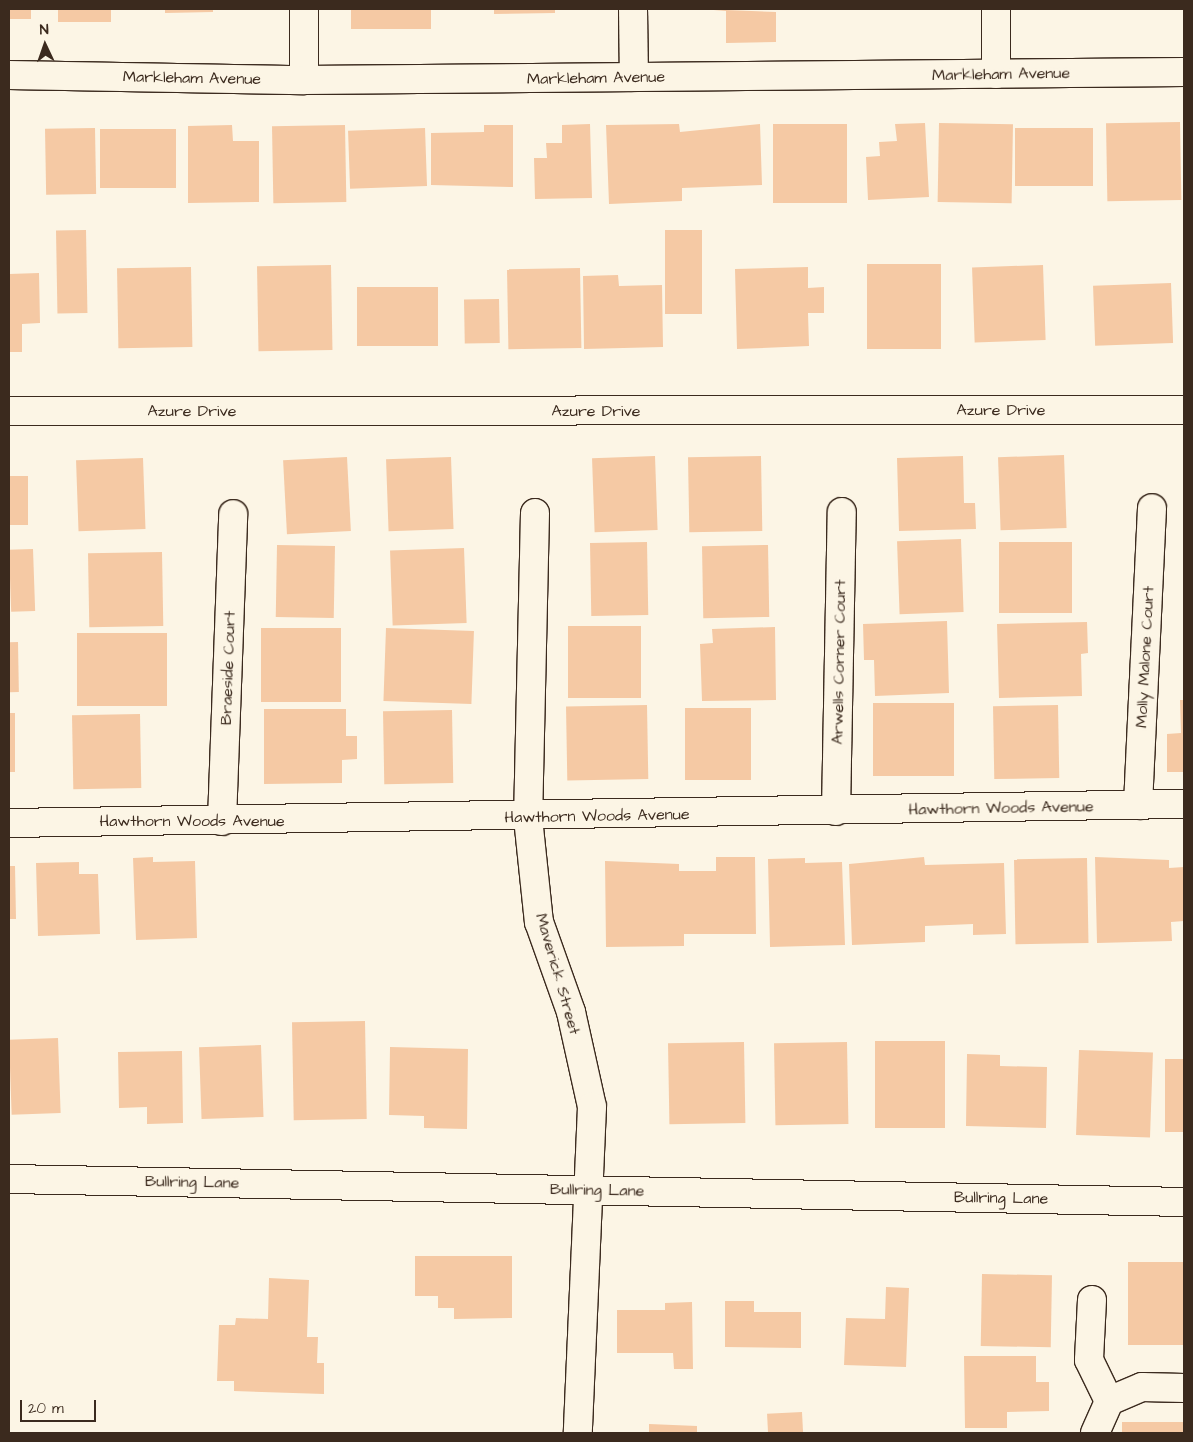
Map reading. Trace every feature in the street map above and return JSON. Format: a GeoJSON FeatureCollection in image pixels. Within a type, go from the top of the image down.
{"type":"FeatureCollection","features":[{"type":"Feature","properties":{"kind":"street"},"geometry":{"type":"LineString","coordinates":[[304,9],[304,80]]}},
{"type":"Feature","properties":{"kind":"street"},"geometry":{"type":"LineString","coordinates":[[633,9],[634,77]]}},
{"type":"Feature","properties":{"kind":"street"},"geometry":{"type":"LineString","coordinates":[[996,9],[996,74]]}},
{"type":"Feature","properties":{"kind":"street","name":"Markleham Avenue"},"geometry":{"type":"LineString","coordinates":[[9,75],[304,80],[1184,72]]}},
{"type":"Feature","properties":{"kind":"street","name":"Azure Drive"},"geometry":{"type":"LineString","coordinates":[[9,411],[1184,410]]}},
{"type":"Feature","properties":{"kind":"street","name":"Molly Malone Court"},"geometry":{"type":"LineString","coordinates":[[1138,805],[1152,508]]}},
{"type":"Feature","properties":{"kind":"street","name":"Arwells Corner Court"},"geometry":{"type":"LineString","coordinates":[[836,811],[842,512]]}},
{"type":"Feature","properties":{"kind":"street","name":"Braeside Court"},"geometry":{"type":"LineString","coordinates":[[222,821],[233,514]]}},
{"type":"Feature","properties":{"kind":"street","name":"Maverick Street"},"geometry":{"type":"LineString","coordinates":[[535,514],[528,818],[540,922],[571,1012],[592,1107],[578,1433]]}},
{"type":"Feature","properties":{"kind":"street","name":"Hawthorn Woods Avenue"},"geometry":{"type":"LineString","coordinates":[[9,823],[528,818],[1184,804]]}},
{"type":"Feature","properties":{"kind":"street","name":"Bullring Lane"},"geometry":{"type":"LineString","coordinates":[[9,1179],[1184,1202]]}},
{"type":"Feature","properties":{"kind":"street"},"geometry":{"type":"LineString","coordinates":[[1092,1300],[1089,1360],[1109,1401]]}},
{"type":"Feature","properties":{"kind":"street"},"geometry":{"type":"LineString","coordinates":[[1094,1433],[1109,1401],[1142,1386],[1184,1388]]}},
{"type":"Feature","properties":{"kind":"building"},"geometry":{"type":"Polygon","coordinates":[[[9,9],[31,9],[31,19],[9,19],[9,9]]]}},
{"type":"Feature","properties":{"kind":"building"},"geometry":{"type":"Polygon","coordinates":[[[58,9],[111,9],[111,22],[58,22],[58,9]]]}},
{"type":"Feature","properties":{"kind":"building"},"geometry":{"type":"Polygon","coordinates":[[[165,9],[213,9],[213,12],[165,13],[165,9]]]}},
{"type":"Feature","properties":{"kind":"building"},"geometry":{"type":"Polygon","coordinates":[[[351,9],[431,9],[431,29],[351,29],[351,9]]]}},
{"type":"Feature","properties":{"kind":"building"},"geometry":{"type":"Polygon","coordinates":[[[494,9],[555,9],[555,13],[494,14],[494,9]]]}},
{"type":"Feature","properties":{"kind":"building"},"geometry":{"type":"Polygon","coordinates":[[[701,9],[776,12],[776,42],[726,43],[726,11],[701,9]]]}},
{"type":"Feature","properties":{"kind":"building"},"geometry":{"type":"Polygon","coordinates":[[[1180,122],[1181,200],[1107,201],[1106,123],[1180,122]]]}},
{"type":"Feature","properties":{"kind":"building"},"geometry":{"type":"Polygon","coordinates":[[[925,123],[929,197],[868,200],[866,157],[880,156],[879,142],[897,141],[895,124],[925,123]]]}},
{"type":"Feature","properties":{"kind":"building"},"geometry":{"type":"Polygon","coordinates":[[[939,123],[1013,124],[1012,203],[938,202],[939,123]]]}},
{"type":"Feature","properties":{"kind":"building"},"geometry":{"type":"Polygon","coordinates":[[[590,124],[592,198],[535,199],[534,158],[547,158],[546,143],[562,143],[562,125],[590,124]]]}},
{"type":"Feature","properties":{"kind":"building"},"geometry":{"type":"Polygon","coordinates":[[[679,124],[680,132],[760,124],[762,185],[682,188],[682,201],[609,204],[606,125],[679,124]]]}},
{"type":"Feature","properties":{"kind":"building"},"geometry":{"type":"Polygon","coordinates":[[[773,124],[847,124],[847,203],[773,203],[773,124]]]}},
{"type":"Feature","properties":{"kind":"building"},"geometry":{"type":"Polygon","coordinates":[[[232,125],[233,141],[259,141],[259,202],[188,203],[188,126],[232,125]]]}},
{"type":"Feature","properties":{"kind":"building"},"geometry":{"type":"Polygon","coordinates":[[[345,125],[346,202],[273,203],[272,126],[345,125]]]}},
{"type":"Feature","properties":{"kind":"building"},"geometry":{"type":"Polygon","coordinates":[[[484,125],[513,125],[513,187],[431,185],[431,133],[484,132],[484,125]]]}},
{"type":"Feature","properties":{"kind":"building"},"geometry":{"type":"Polygon","coordinates":[[[95,128],[96,194],[46,195],[45,129],[95,128]]]}},
{"type":"Feature","properties":{"kind":"building"},"geometry":{"type":"Polygon","coordinates":[[[425,128],[427,186],[350,189],[348,131],[425,128]]]}},
{"type":"Feature","properties":{"kind":"building"},"geometry":{"type":"Polygon","coordinates":[[[1015,128],[1093,128],[1093,186],[1015,186],[1015,128]]]}},
{"type":"Feature","properties":{"kind":"building"},"geometry":{"type":"Polygon","coordinates":[[[100,129],[176,129],[176,188],[100,188],[100,129]]]}},
{"type":"Feature","properties":{"kind":"building"},"geometry":{"type":"Polygon","coordinates":[[[86,230],[87,313],[57,314],[56,231],[86,230]]]}},
{"type":"Feature","properties":{"kind":"building"},"geometry":{"type":"Polygon","coordinates":[[[665,230],[702,230],[702,314],[665,314],[665,230]]]}},
{"type":"Feature","properties":{"kind":"building"},"geometry":{"type":"Polygon","coordinates":[[[867,264],[941,264],[941,349],[867,349],[867,264]]]}},
{"type":"Feature","properties":{"kind":"building"},"geometry":{"type":"Polygon","coordinates":[[[331,265],[332,350],[258,351],[257,266],[331,265]]]}},
{"type":"Feature","properties":{"kind":"building"},"geometry":{"type":"Polygon","coordinates":[[[1043,265],[1046,340],[975,342],[972,267],[1043,265]]]}},
{"type":"Feature","properties":{"kind":"building"},"geometry":{"type":"Polygon","coordinates":[[[191,267],[192,347],[118,348],[117,268],[191,267]]]}},
{"type":"Feature","properties":{"kind":"building"},"geometry":{"type":"Polygon","coordinates":[[[808,267],[808,288],[824,287],[824,313],[808,313],[809,346],[737,349],[735,269],[808,267]]]}},
{"type":"Feature","properties":{"kind":"building"},"geometry":{"type":"Polygon","coordinates":[[[580,268],[581,348],[508,349],[507,269],[580,268]]]}},
{"type":"Feature","properties":{"kind":"building"},"geometry":{"type":"Polygon","coordinates":[[[39,273],[40,323],[22,324],[22,352],[9,352],[9,274],[39,273]]]}},
{"type":"Feature","properties":{"kind":"building"},"geometry":{"type":"Polygon","coordinates":[[[618,275],[619,286],[662,285],[663,347],[584,349],[583,276],[618,275]]]}},
{"type":"Feature","properties":{"kind":"building"},"geometry":{"type":"Polygon","coordinates":[[[1171,283],[1173,343],[1095,346],[1093,286],[1171,283]]]}},
{"type":"Feature","properties":{"kind":"building"},"geometry":{"type":"Polygon","coordinates":[[[357,287],[438,287],[438,346],[357,346],[357,287]]]}},
{"type":"Feature","properties":{"kind":"building"},"geometry":{"type":"Polygon","coordinates":[[[499,299],[500,343],[465,344],[464,300],[499,299]]]}},
{"type":"Feature","properties":{"kind":"building"},"geometry":{"type":"Polygon","coordinates":[[[1064,455],[1067,528],[1001,530],[998,457],[1064,455]]]}},
{"type":"Feature","properties":{"kind":"building"},"geometry":{"type":"Polygon","coordinates":[[[655,456],[658,530],[595,532],[592,458],[655,456]]]}},
{"type":"Feature","properties":{"kind":"building"},"geometry":{"type":"Polygon","coordinates":[[[761,456],[762,531],[689,532],[688,457],[761,456]]]}},
{"type":"Feature","properties":{"kind":"building"},"geometry":{"type":"Polygon","coordinates":[[[963,456],[964,503],[975,503],[976,529],[899,531],[897,458],[963,456]]]}},
{"type":"Feature","properties":{"kind":"building"},"geometry":{"type":"Polygon","coordinates":[[[347,457],[351,531],[287,534],[283,460],[347,457]]]}},
{"type":"Feature","properties":{"kind":"building"},"geometry":{"type":"Polygon","coordinates":[[[451,457],[454,529],[389,531],[386,459],[451,457]]]}},
{"type":"Feature","properties":{"kind":"building"},"geometry":{"type":"Polygon","coordinates":[[[143,458],[145,529],[79,531],[76,460],[143,458]]]}},
{"type":"Feature","properties":{"kind":"building"},"geometry":{"type":"Polygon","coordinates":[[[9,476],[28,476],[28,525],[9,525],[9,476]]]}},
{"type":"Feature","properties":{"kind":"building"},"geometry":{"type":"Polygon","coordinates":[[[961,539],[964,612],[900,614],[897,541],[961,539]]]}},
{"type":"Feature","properties":{"kind":"building"},"geometry":{"type":"Polygon","coordinates":[[[647,542],[648,615],[591,616],[590,543],[647,542]]]}},
{"type":"Feature","properties":{"kind":"building"},"geometry":{"type":"Polygon","coordinates":[[[999,542],[1072,542],[1072,613],[999,613],[999,542]]]}},
{"type":"Feature","properties":{"kind":"building"},"geometry":{"type":"Polygon","coordinates":[[[277,545],[335,546],[334,618],[276,617],[277,545]]]}},
{"type":"Feature","properties":{"kind":"building"},"geometry":{"type":"Polygon","coordinates":[[[768,545],[769,617],[703,618],[702,546],[768,545]]]}},
{"type":"Feature","properties":{"kind":"building"},"geometry":{"type":"Polygon","coordinates":[[[464,548],[467,623],[393,626],[390,551],[464,548]]]}},
{"type":"Feature","properties":{"kind":"building"},"geometry":{"type":"Polygon","coordinates":[[[33,549],[35,611],[11,612],[9,550],[33,549]]]}},
{"type":"Feature","properties":{"kind":"building"},"geometry":{"type":"Polygon","coordinates":[[[162,552],[163,626],[89,627],[88,553],[162,552]]]}},
{"type":"Feature","properties":{"kind":"building"},"geometry":{"type":"Polygon","coordinates":[[[947,621],[949,693],[875,696],[874,660],[864,660],[863,624],[947,621]]]}},
{"type":"Feature","properties":{"kind":"building"},"geometry":{"type":"Polygon","coordinates":[[[1087,622],[1088,653],[1081,654],[1082,696],[999,698],[997,624],[1087,622]]]}},
{"type":"Feature","properties":{"kind":"building"},"geometry":{"type":"Polygon","coordinates":[[[568,626],[641,626],[641,698],[568,698],[568,626]]]}},
{"type":"Feature","properties":{"kind":"building"},"geometry":{"type":"Polygon","coordinates":[[[775,627],[776,700],[702,701],[700,644],[713,643],[712,629],[775,627]]]}},
{"type":"Feature","properties":{"kind":"building"},"geometry":{"type":"Polygon","coordinates":[[[261,628],[341,628],[341,702],[261,702],[261,628]]]}},
{"type":"Feature","properties":{"kind":"building"},"geometry":{"type":"Polygon","coordinates":[[[386,628],[474,631],[471,704],[383,701],[386,628]]]}},
{"type":"Feature","properties":{"kind":"building"},"geometry":{"type":"Polygon","coordinates":[[[77,633],[167,633],[167,706],[77,706],[77,633]]]}},
{"type":"Feature","properties":{"kind":"building"},"geometry":{"type":"Polygon","coordinates":[[[9,642],[18,642],[19,692],[10,692],[9,642]]]}},
{"type":"Feature","properties":{"kind":"building"},"geometry":{"type":"Polygon","coordinates":[[[1180,700],[1184,700],[1184,772],[1167,772],[1167,734],[1181,733],[1180,700]]]}},
{"type":"Feature","properties":{"kind":"building"},"geometry":{"type":"Polygon","coordinates":[[[873,703],[954,703],[954,776],[873,776],[873,703]]]}},
{"type":"Feature","properties":{"kind":"building"},"geometry":{"type":"Polygon","coordinates":[[[647,705],[648,779],[567,780],[566,706],[647,705]]]}},
{"type":"Feature","properties":{"kind":"building"},"geometry":{"type":"Polygon","coordinates":[[[1058,705],[1059,778],[994,779],[993,706],[1058,705]]]}},
{"type":"Feature","properties":{"kind":"building"},"geometry":{"type":"Polygon","coordinates":[[[685,708],[751,708],[751,780],[685,780],[685,708]]]}},
{"type":"Feature","properties":{"kind":"building"},"geometry":{"type":"Polygon","coordinates":[[[264,709],[346,709],[346,736],[357,736],[357,759],[342,760],[342,783],[264,784],[264,709]]]}},
{"type":"Feature","properties":{"kind":"building"},"geometry":{"type":"Polygon","coordinates":[[[452,710],[453,783],[384,784],[383,711],[452,710]]]}},
{"type":"Feature","properties":{"kind":"building"},"geometry":{"type":"Polygon","coordinates":[[[9,713],[15,713],[15,772],[9,772],[9,713]]]}},
{"type":"Feature","properties":{"kind":"building"},"geometry":{"type":"Polygon","coordinates":[[[140,714],[141,788],[73,789],[72,715],[140,714]]]}},
{"type":"Feature","properties":{"kind":"building"},"geometry":{"type":"Polygon","coordinates":[[[153,857],[153,862],[195,861],[197,938],[136,940],[133,858],[153,857]]]}},
{"type":"Feature","properties":{"kind":"building"},"geometry":{"type":"Polygon","coordinates":[[[716,857],[755,857],[756,934],[684,934],[684,946],[606,947],[605,861],[679,864],[679,871],[716,871],[716,857]]]}},
{"type":"Feature","properties":{"kind":"building"},"geometry":{"type":"Polygon","coordinates":[[[924,857],[925,865],[1004,863],[1006,934],[973,935],[973,924],[925,926],[925,942],[852,945],[849,864],[924,857]]]}},
{"type":"Feature","properties":{"kind":"building"},"geometry":{"type":"Polygon","coordinates":[[[1095,857],[1169,860],[1169,868],[1184,867],[1184,921],[1171,922],[1172,941],[1097,943],[1095,857]]]}},
{"type":"Feature","properties":{"kind":"building"},"geometry":{"type":"Polygon","coordinates":[[[805,858],[805,863],[842,862],[845,945],[770,947],[768,859],[805,858]]]}},
{"type":"Feature","properties":{"kind":"building"},"geometry":{"type":"Polygon","coordinates":[[[1087,858],[1088,943],[1015,944],[1014,859],[1087,858]]]}},
{"type":"Feature","properties":{"kind":"building"},"geometry":{"type":"Polygon","coordinates":[[[79,862],[79,874],[98,874],[100,934],[38,936],[36,863],[79,862]]]}},
{"type":"Feature","properties":{"kind":"building"},"geometry":{"type":"Polygon","coordinates":[[[9,866],[15,866],[16,919],[9,919],[9,866]]]}},
{"type":"Feature","properties":{"kind":"building"},"geometry":{"type":"Polygon","coordinates":[[[365,1021],[367,1119],[294,1120],[292,1022],[365,1021]]]}},
{"type":"Feature","properties":{"kind":"building"},"geometry":{"type":"Polygon","coordinates":[[[58,1038],[61,1113],[12,1115],[9,1040],[58,1038]]]}},
{"type":"Feature","properties":{"kind":"building"},"geometry":{"type":"Polygon","coordinates":[[[875,1041],[945,1041],[945,1128],[875,1128],[875,1041]]]}},
{"type":"Feature","properties":{"kind":"building"},"geometry":{"type":"Polygon","coordinates":[[[744,1042],[745,1123],[669,1124],[668,1043],[744,1042]]]}},
{"type":"Feature","properties":{"kind":"building"},"geometry":{"type":"Polygon","coordinates":[[[847,1042],[848,1124],[775,1125],[774,1043],[847,1042]]]}},
{"type":"Feature","properties":{"kind":"building"},"geometry":{"type":"Polygon","coordinates":[[[261,1045],[264,1117],[202,1119],[199,1047],[261,1045]]]}},
{"type":"Feature","properties":{"kind":"building"},"geometry":{"type":"Polygon","coordinates":[[[390,1047],[468,1049],[467,1129],[424,1128],[424,1116],[389,1115],[390,1047]]]}},
{"type":"Feature","properties":{"kind":"building"},"geometry":{"type":"Polygon","coordinates":[[[1079,1050],[1153,1053],[1150,1138],[1076,1135],[1079,1050]]]}},
{"type":"Feature","properties":{"kind":"building"},"geometry":{"type":"Polygon","coordinates":[[[182,1051],[183,1123],[147,1124],[147,1107],[119,1108],[118,1052],[182,1051]]]}},
{"type":"Feature","properties":{"kind":"building"},"geometry":{"type":"Polygon","coordinates":[[[967,1054],[1000,1055],[1000,1066],[1047,1067],[1046,1128],[966,1126],[967,1054]]]}},
{"type":"Feature","properties":{"kind":"building"},"geometry":{"type":"Polygon","coordinates":[[[1165,1059],[1184,1059],[1184,1132],[1165,1132],[1165,1059]]]}},
{"type":"Feature","properties":{"kind":"building"},"geometry":{"type":"Polygon","coordinates":[[[415,1256],[512,1256],[512,1318],[454,1319],[454,1308],[438,1308],[438,1296],[415,1296],[415,1256]]]}},
{"type":"Feature","properties":{"kind":"building"},"geometry":{"type":"Polygon","coordinates":[[[1128,1262],[1184,1262],[1184,1345],[1128,1345],[1128,1262]]]}},
{"type":"Feature","properties":{"kind":"building"},"geometry":{"type":"Polygon","coordinates":[[[982,1274],[1052,1275],[1051,1347],[981,1346],[982,1274]]]}},
{"type":"Feature","properties":{"kind":"building"},"geometry":{"type":"Polygon","coordinates":[[[269,1278],[309,1280],[307,1337],[318,1337],[317,1363],[324,1363],[324,1394],[234,1391],[234,1381],[217,1381],[219,1325],[235,1325],[236,1318],[268,1319],[269,1278]]]}},
{"type":"Feature","properties":{"kind":"building"},"geometry":{"type":"Polygon","coordinates":[[[886,1287],[909,1288],[906,1367],[844,1365],[846,1318],[885,1319],[886,1287]]]}},
{"type":"Feature","properties":{"kind":"building"},"geometry":{"type":"Polygon","coordinates":[[[725,1301],[754,1301],[754,1312],[801,1312],[801,1348],[725,1347],[725,1301]]]}},
{"type":"Feature","properties":{"kind":"building"},"geometry":{"type":"Polygon","coordinates":[[[692,1302],[693,1369],[674,1369],[673,1353],[617,1353],[617,1310],[665,1310],[665,1303],[692,1302]]]}},
{"type":"Feature","properties":{"kind":"building"},"geometry":{"type":"Polygon","coordinates":[[[964,1356],[1036,1356],[1036,1382],[1049,1382],[1049,1411],[1007,1412],[1007,1428],[965,1428],[964,1356]]]}},
{"type":"Feature","properties":{"kind":"building"},"geometry":{"type":"Polygon","coordinates":[[[802,1412],[803,1433],[768,1433],[767,1414],[802,1412]]]}},
{"type":"Feature","properties":{"kind":"building"},"geometry":{"type":"Polygon","coordinates":[[[1122,1422],[1184,1422],[1184,1433],[1122,1433],[1122,1422]]]}},
{"type":"Feature","properties":{"kind":"building"},"geometry":{"type":"Polygon","coordinates":[[[649,1424],[697,1426],[697,1433],[649,1433],[649,1424]]]}}]}
